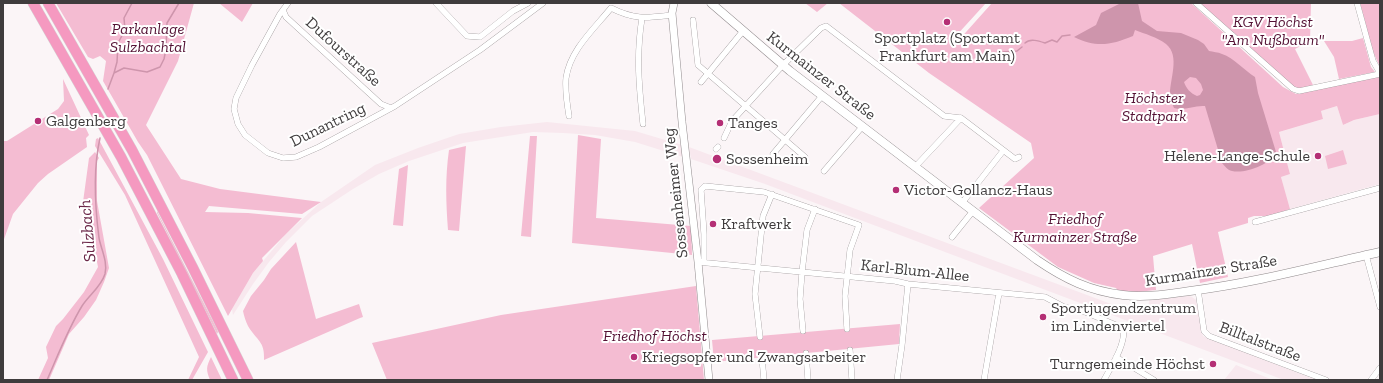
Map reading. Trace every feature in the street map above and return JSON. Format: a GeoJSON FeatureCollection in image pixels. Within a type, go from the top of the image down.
{"type":"FeatureCollection","features":[{"type":"Feature","properties":{"kind":"highway"},"geometry":{"type":"LineString","coordinates":[[33,3],[121,157],[182,274],[233,380]]}},
{"type":"Feature","properties":{"kind":"highway"},"geometry":{"type":"LineString","coordinates":[[48,3],[132,150],[193,268],[248,380]]}},
{"type":"Feature","properties":{"kind":"main road","name":"Kurmainzer Straße"},"geometry":{"type":"LineString","coordinates":[[711,3],[782,65],[972,211],[1037,260],[1061,276],[1085,286],[1122,295],[1141,297],[1198,290],[1277,275],[1380,252]]}},
{"type":"Feature","properties":{"kind":"street","name":"Dunantring"},"geometry":{"type":"LineString","coordinates":[[288,3],[252,64],[236,98],[234,109],[234,115],[240,128],[245,134],[258,146],[273,155],[283,158],[296,157],[319,147],[391,108],[457,67],[543,3]]}},
{"type":"Feature","properties":{"kind":"street"},"geometry":{"type":"LineString","coordinates":[[436,3],[467,36],[480,37],[513,11],[528,3]]}},
{"type":"Feature","properties":{"kind":"street","name":"Sossenheimer Weg"},"geometry":{"type":"LineString","coordinates":[[674,3],[672,15],[693,216],[701,262],[709,380]]}},
{"type":"Feature","properties":{"kind":"street"},"geometry":{"type":"LineString","coordinates":[[1196,3],[1293,89],[1299,91],[1380,74],[1373,61],[1357,3]]}},
{"type":"Feature","properties":{"kind":"street"},"geometry":{"type":"LineString","coordinates":[[569,116],[566,80],[569,67],[581,44],[612,5],[628,16],[642,18],[672,15]]}},
{"type":"Feature","properties":{"kind":"street","name":"Dufourstraße"},"geometry":{"type":"LineString","coordinates":[[283,10],[284,15],[381,104],[391,108]]}},
{"type":"Feature","properties":{"kind":"street"},"geometry":{"type":"LineString","coordinates":[[642,18],[638,50],[638,76],[643,124]]}},
{"type":"Feature","properties":{"kind":"street"},"geometry":{"type":"LineString","coordinates":[[693,20],[698,65],[805,157]]}},
{"type":"Feature","properties":{"kind":"street"},"geometry":{"type":"LineString","coordinates":[[495,25],[494,28],[496,32],[503,33]]}},
{"type":"Feature","properties":{"kind":"street"},"geometry":{"type":"LineString","coordinates":[[724,138],[732,121],[747,107],[782,65],[821,28],[826,26],[944,116],[961,118],[1003,151],[1015,159],[1019,157]]}},
{"type":"Feature","properties":{"kind":"street"},"geometry":{"type":"LineString","coordinates":[[701,82],[743,31]]}},
{"type":"Feature","properties":{"kind":"street"},"geometry":{"type":"LineString","coordinates":[[480,37],[485,47]]}},
{"type":"Feature","properties":{"kind":"street"},"geometry":{"type":"LineString","coordinates":[[773,154],[822,96]]}},
{"type":"Feature","properties":{"kind":"street"},"geometry":{"type":"LineString","coordinates":[[916,167],[961,118]]}},
{"type":"Feature","properties":{"kind":"street"},"geometry":{"type":"LineString","coordinates":[[824,171],[862,126]]}},
{"type":"Feature","properties":{"kind":"street"},"geometry":{"type":"LineString","coordinates":[[962,203],[1003,151]]}},
{"type":"Feature","properties":{"kind":"street","name":"Sossenheimer Weg"},"geometry":{"type":"LineString","coordinates":[[701,262],[703,217],[701,190],[705,186],[772,194]]}},
{"type":"Feature","properties":{"kind":"street"},"geometry":{"type":"LineString","coordinates":[[1255,222],[1380,188]]}},
{"type":"Feature","properties":{"kind":"street"},"geometry":{"type":"LineString","coordinates":[[760,337],[755,294],[763,216],[772,194],[859,225],[850,250],[845,296],[847,329]]}},
{"type":"Feature","properties":{"kind":"street"},"geometry":{"type":"LineString","coordinates":[[804,331],[800,299],[802,272],[807,230],[816,209]]}},
{"type":"Feature","properties":{"kind":"street"},"geometry":{"type":"LineString","coordinates":[[952,236],[972,211]]}},
{"type":"Feature","properties":{"kind":"street"},"geometry":{"type":"LineString","coordinates":[[693,216],[703,217]]}},
{"type":"Feature","properties":{"kind":"street"},"geometry":{"type":"LineString","coordinates":[[1366,255],[1380,307]]}},
{"type":"Feature","properties":{"kind":"street","name":"Karl-Blum-Allee"},"geometry":{"type":"LineString","coordinates":[[701,262],[1045,297],[1064,307],[1084,312],[1123,328],[1124,334],[1116,357]]}},
{"type":"Feature","properties":{"kind":"street"},"geometry":{"type":"LineString","coordinates":[[897,380],[908,284]]}},
{"type":"Feature","properties":{"kind":"street","name":"Billtalstraße"},"geometry":{"type":"LineString","coordinates":[[1198,290],[1204,332],[1209,336],[1326,380]]}},
{"type":"Feature","properties":{"kind":"street"},"geometry":{"type":"LineString","coordinates":[[984,380],[998,293]]}},
{"type":"Feature","properties":{"kind":"street"},"geometry":{"type":"LineString","coordinates":[[850,350],[852,380]]}},
{"type":"Feature","properties":{"kind":"street"},"geometry":{"type":"LineString","coordinates":[[806,353],[808,380]]}},
{"type":"Feature","properties":{"kind":"street"},"geometry":{"type":"LineString","coordinates":[[1104,380],[1116,357],[1154,380]]}},
{"type":"Feature","properties":{"kind":"street"},"geometry":{"type":"LineString","coordinates":[[762,358],[764,380]]}},
{"type":"Feature","properties":{"kind":"street"},"geometry":{"type":"LineString","coordinates":[[1371,380],[1380,368]]}},
{"type":"Feature","properties":{"kind":"shaded area"},"geometry":{"type":"Polygon","coordinates":[[[1121,3],[1138,3],[1142,21],[1157,31],[1181,33],[1198,40],[1204,44],[1209,51],[1219,53],[1235,61],[1255,77],[1258,93],[1276,152],[1273,157],[1263,165],[1250,170],[1237,172],[1227,169],[1222,163],[1205,106],[1182,109],[1174,108],[1170,97],[1170,90],[1174,62],[1173,55],[1166,44],[1135,30],[1133,36],[1118,42],[1104,44],[1090,43],[1074,37],[1096,25],[1101,13],[1121,3]],[[1190,77],[1184,82],[1189,90],[1197,96],[1200,95],[1203,90],[1201,84],[1196,78],[1190,77]]]}},
{"type":"Feature","properties":{"kind":"shaded area","name":"Helene-Lange-Schule"},"geometry":{"type":"Polygon","coordinates":[[[1337,106],[1343,125],[1354,120],[1380,114],[1380,184],[1290,209],[1281,177],[1290,174],[1279,132],[1323,119],[1321,111],[1337,106]]]}},
{"type":"Feature","properties":{"kind":"shaded area"},"geometry":{"type":"Polygon","coordinates":[[[547,122],[635,131],[682,145],[683,157],[635,142],[595,135],[533,132],[463,143],[409,161],[379,174],[312,216],[286,242],[269,262],[233,315],[232,309],[253,273],[285,235],[321,202],[375,165],[459,134],[501,127],[547,122]]]}},
{"type":"Feature","properties":{"kind":"shaded area"},"geometry":{"type":"Polygon","coordinates":[[[689,147],[1130,311],[1135,310],[1148,315],[1149,300],[1188,296],[1192,297],[1196,300],[1203,336],[1317,380],[1284,380],[765,184],[691,159],[689,147]]]}},
{"type":"Feature","properties":{"kind":"shaded area"},"geometry":{"type":"Polygon","coordinates":[[[1236,365],[1273,380],[1224,380],[1236,365]]]}},
{"type":"Feature","properties":{"kind":"green space","name":"Parkanlage Sulzbachtal"},"geometry":{"type":"Polygon","coordinates":[[[56,3],[194,3],[178,61],[146,125],[181,179],[220,189],[321,202],[302,214],[209,206],[205,212],[248,213],[302,218],[262,258],[263,261],[253,273],[228,316],[147,155],[103,81],[106,61],[100,56],[93,59],[88,57],[56,3]]]}},
{"type":"Feature","properties":{"kind":"green space"},"geometry":{"type":"Polygon","coordinates":[[[219,3],[253,3],[242,22],[219,3]]]}},
{"type":"Feature","properties":{"kind":"green space"},"geometry":{"type":"Polygon","coordinates":[[[805,3],[828,3],[817,12],[805,3]]]}},
{"type":"Feature","properties":{"kind":"green space","name":"Höchster Stadtpark"},"geometry":{"type":"Polygon","coordinates":[[[839,3],[986,3],[955,37],[958,41],[992,3],[1191,3],[1283,87],[1296,94],[1379,75],[1380,114],[1354,120],[1343,125],[1337,106],[1321,111],[1323,119],[1279,132],[1290,174],[1281,177],[1290,209],[1272,216],[1254,216],[1248,218],[1248,223],[1218,232],[1228,277],[1200,283],[1192,244],[1153,256],[1156,290],[1137,292],[1118,291],[1116,288],[1094,283],[1058,267],[979,208],[1034,158],[1031,143],[929,73],[839,3]]]}},
{"type":"Feature","properties":{"kind":"green space","name":"KGV Höchst \"Am Nußbaum\""},"geometry":{"type":"Polygon","coordinates":[[[1200,3],[1311,3],[1310,41],[1295,49],[1313,85],[1301,89],[1294,88],[1200,3]]]}},
{"type":"Feature","properties":{"kind":"green space"},"geometry":{"type":"Polygon","coordinates":[[[1360,3],[1380,3],[1380,67],[1373,52],[1360,3]]]}},
{"type":"Feature","properties":{"kind":"green space"},"geometry":{"type":"Polygon","coordinates":[[[1363,38],[1371,67],[1375,72],[1339,79],[1334,57],[1324,41],[1352,41],[1363,38]]]}},
{"type":"Feature","properties":{"kind":"green space"},"geometry":{"type":"Polygon","coordinates":[[[63,79],[89,135],[86,138],[87,147],[48,174],[38,183],[13,214],[3,242],[3,141],[7,141],[58,109],[64,101],[63,79]]]}},
{"type":"Feature","properties":{"kind":"green space"},"geometry":{"type":"Polygon","coordinates":[[[578,135],[601,139],[596,218],[691,226],[692,255],[572,243],[578,135]]]}},
{"type":"Feature","properties":{"kind":"green space"},"geometry":{"type":"Polygon","coordinates":[[[530,136],[537,136],[531,237],[521,236],[530,136]]]}},
{"type":"Feature","properties":{"kind":"green space"},"geometry":{"type":"Polygon","coordinates":[[[98,138],[163,259],[208,352],[192,380],[188,380],[199,357],[125,195],[95,146],[96,139],[98,138]]]}},
{"type":"Feature","properties":{"kind":"green space"},"geometry":{"type":"Polygon","coordinates":[[[466,146],[459,231],[448,230],[446,190],[449,150],[466,146]]]}},
{"type":"Feature","properties":{"kind":"green space"},"geometry":{"type":"Polygon","coordinates":[[[1343,150],[1347,164],[1328,169],[1325,156],[1343,150]]]}},
{"type":"Feature","properties":{"kind":"green space"},"geometry":{"type":"Polygon","coordinates":[[[95,152],[99,158],[97,161],[97,201],[109,268],[96,300],[69,334],[49,380],[38,380],[48,358],[46,347],[56,326],[84,292],[98,267],[90,226],[83,202],[89,158],[95,152]]]}},
{"type":"Feature","properties":{"kind":"green space"},"geometry":{"type":"Polygon","coordinates":[[[408,165],[403,226],[393,225],[399,169],[408,165]]]}},
{"type":"Feature","properties":{"kind":"green space"},"geometry":{"type":"Polygon","coordinates":[[[157,211],[217,329],[217,334],[157,213],[157,211]]]}},
{"type":"Feature","properties":{"kind":"green space"},"geometry":{"type":"Polygon","coordinates":[[[296,242],[316,319],[359,304],[363,317],[264,360],[262,345],[248,326],[243,311],[251,296],[271,269],[296,242]]]}},
{"type":"Feature","properties":{"kind":"green space","name":"Friedhof Höchst"},"geometry":{"type":"Polygon","coordinates":[[[696,286],[704,380],[387,380],[372,343],[501,315],[696,286]]]}},
{"type":"Feature","properties":{"kind":"green space"},"geometry":{"type":"Polygon","coordinates":[[[900,324],[899,344],[714,362],[712,340],[900,324]]]}},
{"type":"Feature","properties":{"kind":"green space"},"geometry":{"type":"Polygon","coordinates":[[[211,357],[222,380],[210,380],[207,368],[211,357]]]}},
{"type":"Feature","properties":{"kind":"waterway","name":"Sulzbach"},"geometry":{"type":"LineString","coordinates":[[114,73],[117,62],[118,43],[125,30],[124,18],[132,3]]}},
{"type":"Feature","properties":{"kind":"waterway","name":"Sulzbach"},"geometry":{"type":"LineString","coordinates":[[108,89],[114,73],[124,68],[147,72],[160,67],[164,59],[166,49],[167,23],[179,3]]}},
{"type":"Feature","properties":{"kind":"waterway"},"geometry":{"type":"LineString","coordinates":[[1025,43],[1032,40],[1045,43],[1052,40],[1057,42],[1062,36],[1070,35]]}},
{"type":"Feature","properties":{"kind":"waterway"},"geometry":{"type":"LineString","coordinates":[[981,60],[983,61],[990,57],[996,59],[1003,52],[1017,51],[1022,47]]}},
{"type":"Feature","properties":{"kind":"waterway","name":"Sulzbach"},"geometry":{"type":"LineString","coordinates":[[47,380],[63,342],[77,315],[82,306],[101,283],[105,274],[106,265],[99,238],[96,214],[96,162],[100,138]]}},
{"type":"Feature","properties":{"kind":"place","name":"Sportplatz (Sportamt Frankfurt am Main)"},"geometry":{"type":"Point","coordinates":[947,22]}},
{"type":"Feature","properties":{"kind":"place","name":"Galgenberg"},"geometry":{"type":"Point","coordinates":[38,121]}},
{"type":"Feature","properties":{"kind":"place","name":"Tanges"},"geometry":{"type":"Point","coordinates":[720,123]}},
{"type":"Feature","properties":{"kind":"place","name":"Helene-Lange-Schule"},"geometry":{"type":"Point","coordinates":[1318,156]}},
{"type":"Feature","properties":{"kind":"place","name":"Sossenheim"},"geometry":{"type":"Point","coordinates":[717,159]}},
{"type":"Feature","properties":{"kind":"place","name":"Victor-Gollancz-Haus"},"geometry":{"type":"Point","coordinates":[896,190]}},
{"type":"Feature","properties":{"kind":"place","name":"Kraftwerk"},"geometry":{"type":"Point","coordinates":[713,224]}},
{"type":"Feature","properties":{"kind":"place","name":"Sportjugendzentrum im Lindenviertel"},"geometry":{"type":"Point","coordinates":[1043,317]}},
{"type":"Feature","properties":{"kind":"place","name":"Kriegsopfer und Zwangsarbeiter"},"geometry":{"type":"Point","coordinates":[634,357]}},
{"type":"Feature","properties":{"kind":"place","name":"Turngemeinde Höchst"},"geometry":{"type":"Point","coordinates":[1213,364]}},
{"type":"Feature","properties":{"kind":"park label","name":"Friedhof Kurmainzer Straße"},"geometry":{"type":"Point","coordinates":[1075,228]}}]}
